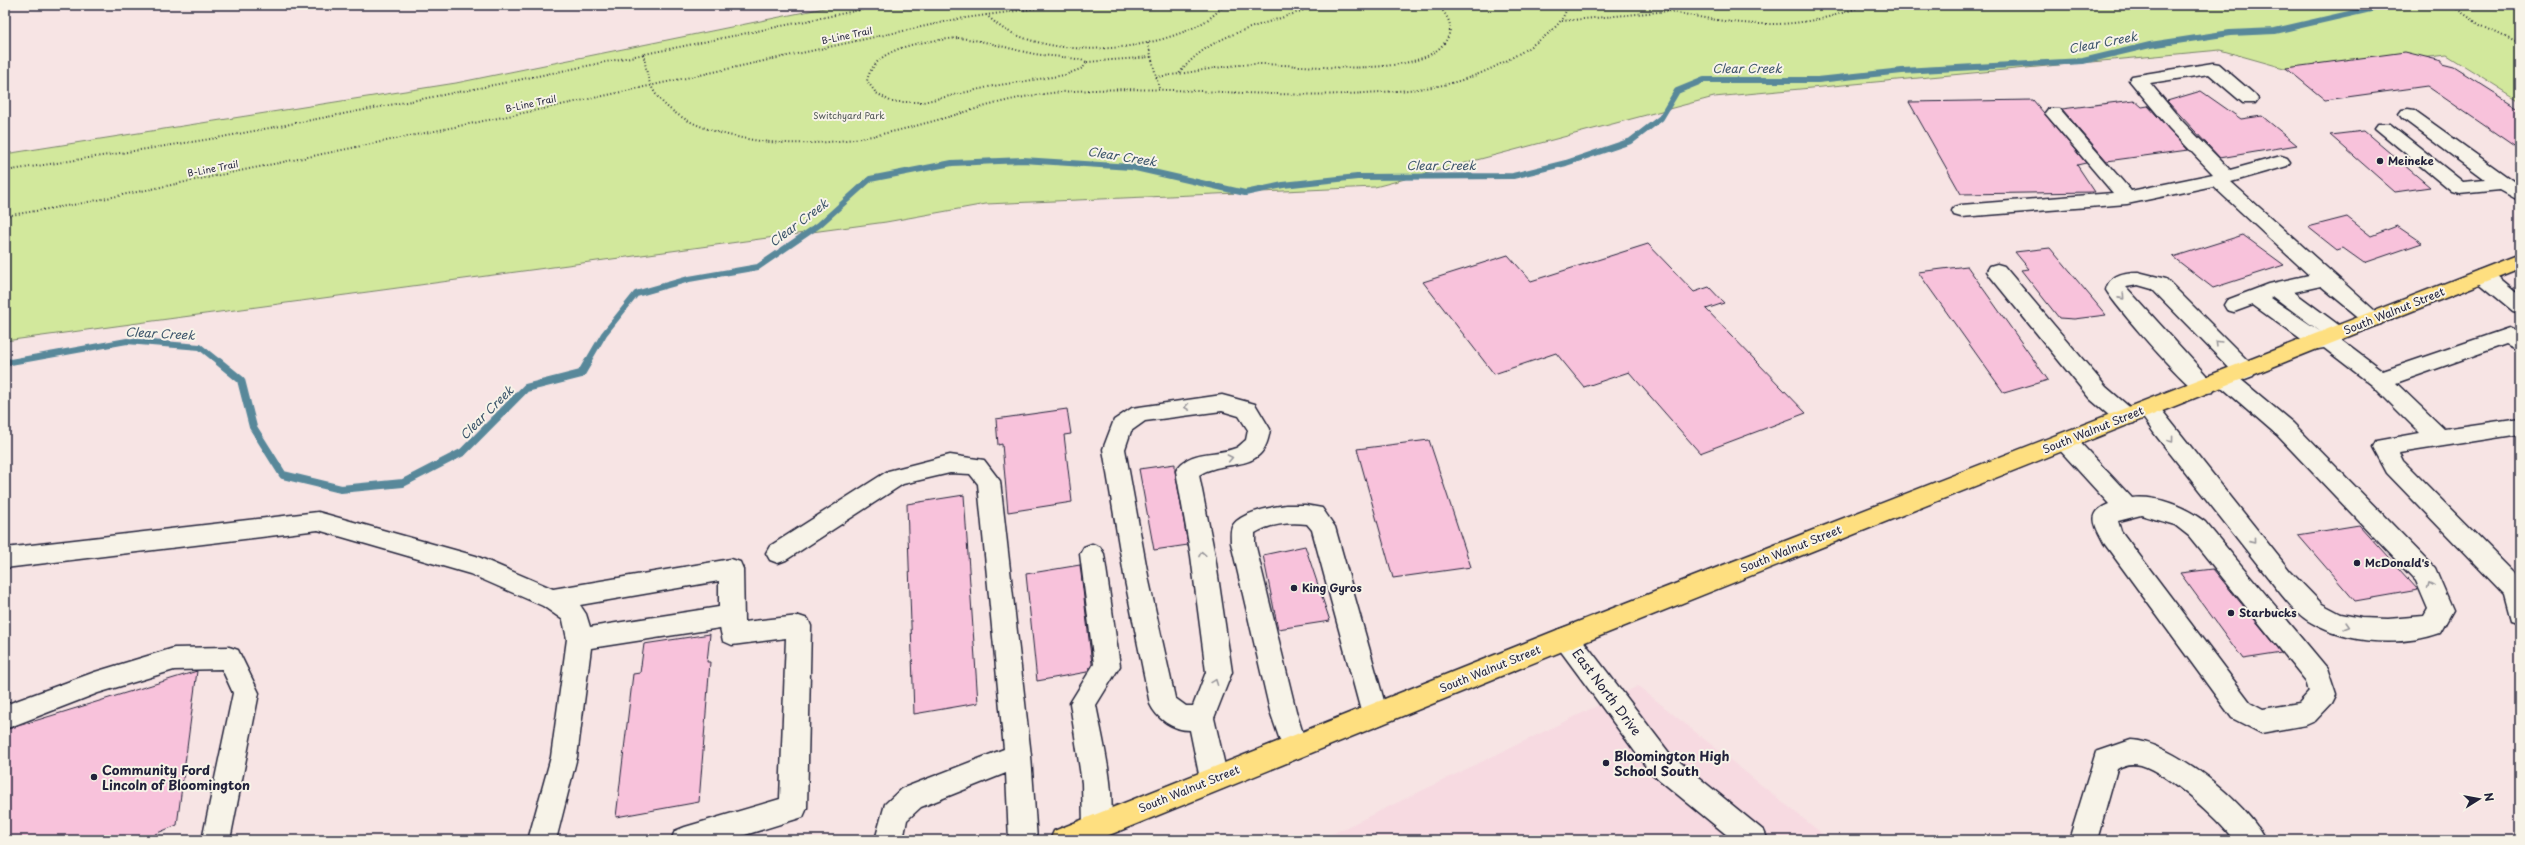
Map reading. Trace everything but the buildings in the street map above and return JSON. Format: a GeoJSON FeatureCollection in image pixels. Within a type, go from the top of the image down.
{"type":"FeatureCollection","features":[{"type":"Feature","properties":{"kind":"main road","name":"South Walnut Street"},"geometry":{"type":"LineString","coordinates":[[1064,840],[1566,638],[2520,261]]}},
{"type":"Feature","properties":{"kind":"street"},"geometry":{"type":"LineString","coordinates":[[2249,99],[2213,68],[2138,80],[2222,178],[2325,279],[2374,319]]}},
{"type":"Feature","properties":{"kind":"street"},"geometry":{"type":"LineString","coordinates":[[2054,113],[2127,198]]}},
{"type":"Feature","properties":{"kind":"street"},"geometry":{"type":"LineString","coordinates":[[2408,114],[2502,184],[2520,195]]}},
{"type":"Feature","properties":{"kind":"street"},"geometry":{"type":"LineString","coordinates":[[2384,128],[2459,188],[2502,184]]}},
{"type":"Feature","properties":{"kind":"street"},"geometry":{"type":"LineString","coordinates":[[1961,211],[2127,198],[2222,178],[2281,162]]}},
{"type":"Feature","properties":{"kind":"street"},"geometry":{"type":"LineString","coordinates":[[1997,271],[2098,393],[2126,417]]}},
{"type":"Feature","properties":{"kind":"street"},"geometry":{"type":"LineString","coordinates":[[2484,276],[2520,306]]}},
{"type":"Feature","properties":{"kind":"street"},"geometry":{"type":"LineString","coordinates":[[2148,409],[2170,440],[2292,589],[2320,616],[2349,628],[2394,631],[2430,626],[2441,610],[2426,575],[2285,430],[2225,378],[2159,284],[2141,278],[2121,281],[2117,284],[2116,290],[2180,362],[2225,378]]}},
{"type":"Feature","properties":{"kind":"street"},"geometry":{"type":"LineString","coordinates":[[2234,305],[2276,289],[2325,279]]}},
{"type":"Feature","properties":{"kind":"street"},"geometry":{"type":"LineString","coordinates":[[2276,289],[2327,338],[2380,380],[2439,438]]}},
{"type":"Feature","properties":{"kind":"street"},"geometry":{"type":"LineString","coordinates":[[2255,297],[2327,338]]}},
{"type":"Feature","properties":{"kind":"street"},"geometry":{"type":"LineString","coordinates":[[2380,380],[2509,335],[2520,344]]}},
{"type":"Feature","properties":{"kind":"street"},"geometry":{"type":"LineString","coordinates":[[1201,718],[1181,718],[1163,704],[1137,581],[1114,449],[1122,426],[1140,414],[1222,403],[1247,410],[1259,429],[1257,444],[1242,455],[1200,463],[1187,472],[1203,556],[1219,672],[1201,718],[1214,780]]}},
{"type":"Feature","properties":{"kind":"street"},"geometry":{"type":"LineString","coordinates":[[2518,598],[2395,467],[2384,447],[2520,426]]}},
{"type":"Feature","properties":{"kind":"street"},"geometry":{"type":"LineString","coordinates":[[2065,442],[2126,507],[2146,506],[2166,510],[2183,518],[2197,529],[2318,676],[2323,695],[2306,714],[2261,721],[2241,710],[2112,536],[2106,523],[2106,516],[2126,507]]}},
{"type":"Feature","properties":{"kind":"street"},"geometry":{"type":"LineString","coordinates":[[778,553],[896,477],[950,464],[976,466],[990,481],[1018,756],[1023,840]]}},
{"type":"Feature","properties":{"kind":"street"},"geometry":{"type":"LineString","coordinates":[[1294,747],[1282,711],[1243,543],[1243,529],[1254,521],[1299,513],[1314,515],[1323,527],[1375,715]]}},
{"type":"Feature","properties":{"kind":"street"},"geometry":{"type":"LineString","coordinates":[[5,558],[318,522],[476,566],[552,599],[574,614],[580,639],[564,757],[542,840]]}},
{"type":"Feature","properties":{"kind":"street"},"geometry":{"type":"LineString","coordinates":[[1092,554],[1107,666],[1083,704],[1096,783],[1097,826]]}},
{"type":"Feature","properties":{"kind":"street"},"geometry":{"type":"LineString","coordinates":[[552,599],[731,569],[732,634],[799,626],[793,808],[685,840]]}},
{"type":"Feature","properties":{"kind":"street"},"geometry":{"type":"LineString","coordinates":[[580,639],[732,616]]}},
{"type":"Feature","properties":{"kind":"street","name":"East North Drive"},"geometry":{"type":"LineString","coordinates":[[1566,638],[1660,763],[1754,840]]}},
{"type":"Feature","properties":{"kind":"street"},"geometry":{"type":"LineString","coordinates":[[5,716],[95,683],[174,659],[229,658],[246,693],[216,840]]}},
{"type":"Feature","properties":{"kind":"street"},"geometry":{"type":"LineString","coordinates":[[2083,840],[2106,761],[2120,753],[2134,752],[2153,757],[2203,788],[2233,816],[2251,840]]}},
{"type":"Feature","properties":{"kind":"street"},"geometry":{"type":"LineString","coordinates":[[889,840],[895,813],[911,798],[1018,756]]}},
{"type":"Feature","properties":{"kind":"path"},"geometry":{"type":"LineString","coordinates":[[5,171],[217,138],[884,5]]}},
{"type":"Feature","properties":{"kind":"path","name":"B-Line Trail"},"geometry":{"type":"LineString","coordinates":[[5,216],[78,204],[986,15],[1059,5]]}},
{"type":"Feature","properties":{"kind":"path"},"geometry":{"type":"LineString","coordinates":[[986,15],[995,25],[1020,37],[1046,44],[1077,48],[1110,48],[1148,43],[1173,36],[1200,24],[1225,5]]}},
{"type":"Feature","properties":{"kind":"path"},"geometry":{"type":"LineString","coordinates":[[1179,74],[1186,61],[1210,44],[1234,34],[1281,21],[1316,5]]}},
{"type":"Feature","properties":{"kind":"path"},"geometry":{"type":"LineString","coordinates":[[1156,77],[1252,64],[1314,68],[1359,68],[1402,63],[1427,56],[1445,45],[1451,34],[1450,21],[1441,6],[1437,5]]}},
{"type":"Feature","properties":{"kind":"path"},"geometry":{"type":"LineString","coordinates":[[643,54],[650,85],[662,101],[676,114],[720,134],[776,143],[831,142],[888,133],[978,107],[1042,94],[1110,88],[1159,88],[1297,96],[1364,94],[1421,88],[1454,82],[1485,72],[1534,43],[1562,21],[1568,5]]}},
{"type":"Feature","properties":{"kind":"path"},"geometry":{"type":"LineString","coordinates":[[1657,5],[1669,11]]}},
{"type":"Feature","properties":{"kind":"path"},"geometry":{"type":"LineString","coordinates":[[1562,21],[1669,11],[1747,25],[1774,26],[1832,18],[1864,5]]}},
{"type":"Feature","properties":{"kind":"path"},"geometry":{"type":"LineString","coordinates":[[2451,5],[2480,25],[2520,44]]}},
{"type":"Feature","properties":{"kind":"path"},"geometry":{"type":"LineString","coordinates":[[1087,62],[1083,68],[1065,75],[993,86],[923,102],[892,102],[876,93],[867,81],[869,70],[878,60],[895,50],[934,40],[958,38],[984,40],[1036,54],[1075,58],[1087,62],[1151,58]]}},
{"type":"Feature","properties":{"kind":"path"},"geometry":{"type":"LineString","coordinates":[[1148,43],[1159,88]]}},
{"type":"Feature","properties":{"kind":"shaded area","name":"Bloomington High School South"},"geometry":{"type":"Polygon","coordinates":[[[1638,686],[1830,840],[1320,840],[1638,686]]]}},
{"type":"Feature","properties":{"kind":"green space","name":"Switchyard Park"},"geometry":{"type":"Polygon","coordinates":[[[839,5],[2520,5],[2520,101],[2447,55],[2298,72],[2220,50],[1714,97],[1375,187],[986,204],[886,222],[5,341],[5,154],[456,83],[839,5]]]}},
{"type":"Feature","properties":{"kind":"waterway","name":"Clear Creek"},"geometry":{"type":"LineString","coordinates":[[587,363],[604,334],[636,294],[689,279],[758,267],[819,225],[870,179],[952,163],[1023,160],[1131,167],[1245,193],[1283,185],[1357,177],[1513,176],[1566,163],[1631,141],[1661,118],[1677,91],[1704,80],[1818,80],[1902,71],[2083,61],[2150,45],[2230,33],[2275,31],[2388,5]]}},
{"type":"Feature","properties":{"kind":"waterway","name":"Clear Creek"},"geometry":{"type":"LineString","coordinates":[[8,362],[5,363],[127,341],[200,347],[220,363]]}},
{"type":"Feature","properties":{"kind":"waterway","name":"Clear Creek"},"geometry":{"type":"LineString","coordinates":[[219,362],[241,380],[253,427],[283,475],[341,489],[403,483],[463,452],[526,388],[581,374],[588,362]]}},
{"type":"Feature","properties":{"kind":"place","name":"Meineke"},"geometry":{"type":"Point","coordinates":[2380,161]}},
{"type":"Feature","properties":{"kind":"place","name":"McDonald's"},"geometry":{"type":"Point","coordinates":[2357,563]}},
{"type":"Feature","properties":{"kind":"place","name":"King Gyros"},"geometry":{"type":"Point","coordinates":[1294,588]}},
{"type":"Feature","properties":{"kind":"place","name":"Starbucks"},"geometry":{"type":"Point","coordinates":[2231,613]}},
{"type":"Feature","properties":{"kind":"place","name":"Bloomington High School South"},"geometry":{"type":"Point","coordinates":[1606,763]}},
{"type":"Feature","properties":{"kind":"place","name":"Community Ford Lincoln of Bloomington"},"geometry":{"type":"Point","coordinates":[94,777]}}]}
